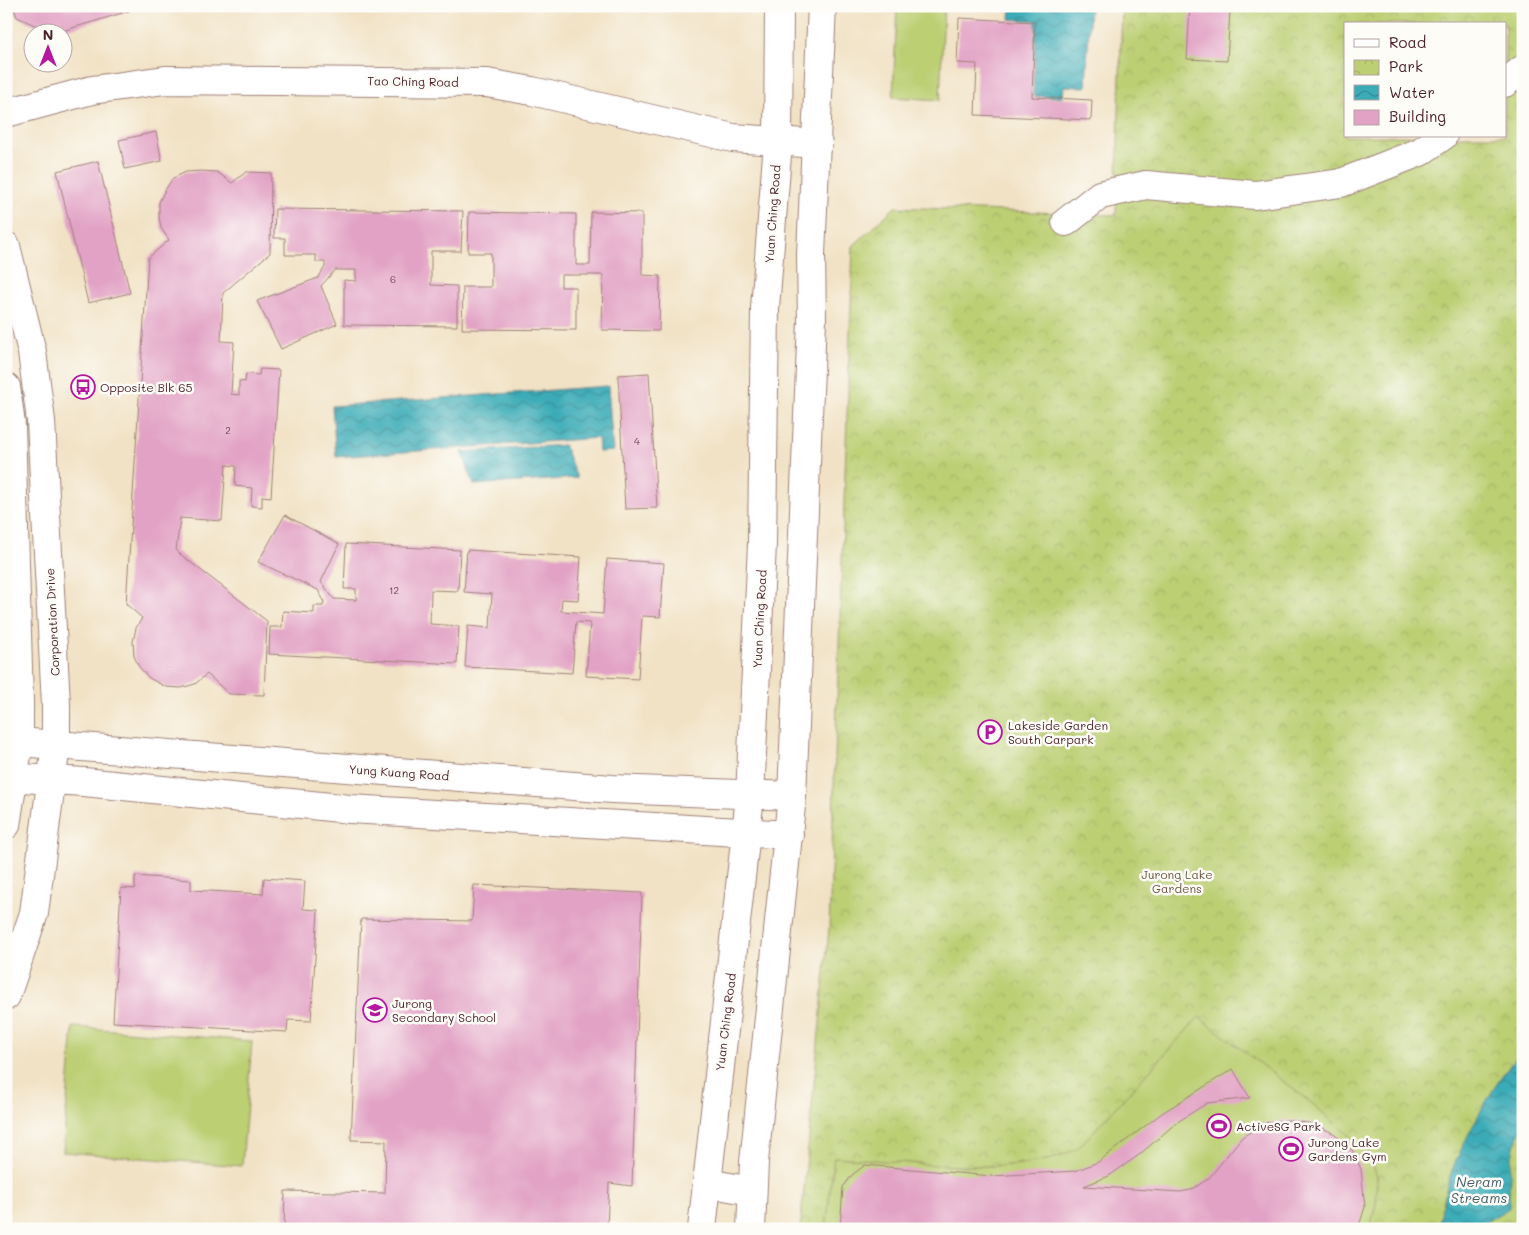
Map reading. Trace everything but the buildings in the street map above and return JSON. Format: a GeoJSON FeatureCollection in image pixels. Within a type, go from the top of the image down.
{"type":"FeatureCollection","features":[{"type":"Feature","properties":{"kind":"street","name":"Yuan Ching Road"},"geometry":{"type":"LineString","coordinates":[[702,1229],[750,796],[762,544],[765,308],[778,142],[779,6]]}},
{"type":"Feature","properties":{"kind":"street"},"geometry":{"type":"LineString","coordinates":[[751,1229],[752,1191],[792,796],[812,321],[812,254],[818,144],[822,6]]}},
{"type":"Feature","properties":{"kind":"street"},"geometry":{"type":"LineString","coordinates":[[1506,82],[1523,68]]}},
{"type":"Feature","properties":{"kind":"street","name":"Tao Ching Road"},"geometry":{"type":"LineString","coordinates":[[6,113],[92,90],[165,80],[487,82],[733,138],[818,144]]}},
{"type":"Feature","properties":{"kind":"street"},"geometry":{"type":"LineString","coordinates":[[1066,222],[1100,195],[1146,185],[1255,195],[1342,183],[1420,152],[1440,138]]}},
{"type":"Feature","properties":{"kind":"street","name":"Corporation Drive"},"geometry":{"type":"LineString","coordinates":[[6,246],[32,352],[42,421],[56,704],[56,745],[34,913],[6,996]]}},
{"type":"Feature","properties":{"kind":"street"},"geometry":{"type":"LineString","coordinates":[[6,387],[11,425],[12,741],[6,825]]}},
{"type":"Feature","properties":{"kind":"street","name":"Yung Kuang Road"},"geometry":{"type":"LineString","coordinates":[[12,741],[612,789],[750,796],[792,796]]}},
{"type":"Feature","properties":{"kind":"street"},"geometry":{"type":"LineString","coordinates":[[10,778],[350,809],[789,835]]}},
{"type":"Feature","properties":{"kind":"street"},"geometry":{"type":"LineString","coordinates":[[707,1183],[752,1191]]}},
{"type":"Feature","properties":{"kind":"green space"},"geometry":{"type":"Polygon","coordinates":[[[897,6],[944,6],[940,100],[893,97],[897,6]]]}},
{"type":"Feature","properties":{"kind":"green space","name":"Jurong Lake Gardens"},"geometry":{"type":"Polygon","coordinates":[[[1122,6],[1523,6],[1523,1229],[800,1229],[829,929],[853,246],[895,207],[1116,215],[1122,6]]]}},
{"type":"Feature","properties":{"kind":"green space","name":"ActiveSG Park"},"geometry":{"type":"Polygon","coordinates":[[[1199,1017],[1314,1105],[1367,1151],[1377,1176],[1376,1204],[1370,1229],[826,1229],[834,1157],[916,1164],[1002,1166],[1029,1163],[1061,1156],[1079,1147],[1199,1017]]]}},
{"type":"Feature","properties":{"kind":"green space"},"geometry":{"type":"Polygon","coordinates":[[[73,1027],[252,1041],[242,1166],[63,1152],[73,1027]]]}},
{"type":"Feature","properties":{"kind":"water"},"geometry":{"type":"Polygon","coordinates":[[[1011,6],[1090,6],[1086,87],[1064,86],[1063,97],[1033,96],[1036,21],[1010,19],[1011,6]]]}},
{"type":"Feature","properties":{"kind":"water"},"geometry":{"type":"Polygon","coordinates":[[[608,386],[613,451],[599,452],[598,438],[336,457],[332,406],[608,386]]]}},
{"type":"Feature","properties":{"kind":"water"},"geometry":{"type":"Polygon","coordinates":[[[564,445],[577,478],[474,485],[462,452],[564,445]]]}},
{"type":"Feature","properties":{"kind":"water","name":"Neram Streams"},"geometry":{"type":"Polygon","coordinates":[[[1523,1052],[1523,1128],[1518,1136],[1512,1156],[1509,1208],[1474,1229],[1438,1229],[1445,1193],[1456,1160],[1493,1090],[1523,1052]]]}},
{"type":"Feature","properties":{"kind":"place","name":"Opposite Blk 65"},"geometry":{"type":"Point","coordinates":[83,387]}},
{"type":"Feature","properties":{"kind":"place","name":"Lakeside Garden South Carpark"},"geometry":{"type":"Point","coordinates":[990,732]}},
{"type":"Feature","properties":{"kind":"place","name":"Jurong Secondary School"},"geometry":{"type":"Point","coordinates":[375,1010]}},
{"type":"Feature","properties":{"kind":"place","name":"ActiveSG Park"},"geometry":{"type":"Point","coordinates":[1219,1126]}},
{"type":"Feature","properties":{"kind":"place","name":"Jurong Lake Gardens Gym"},"geometry":{"type":"Point","coordinates":[1291,1149]}}]}
